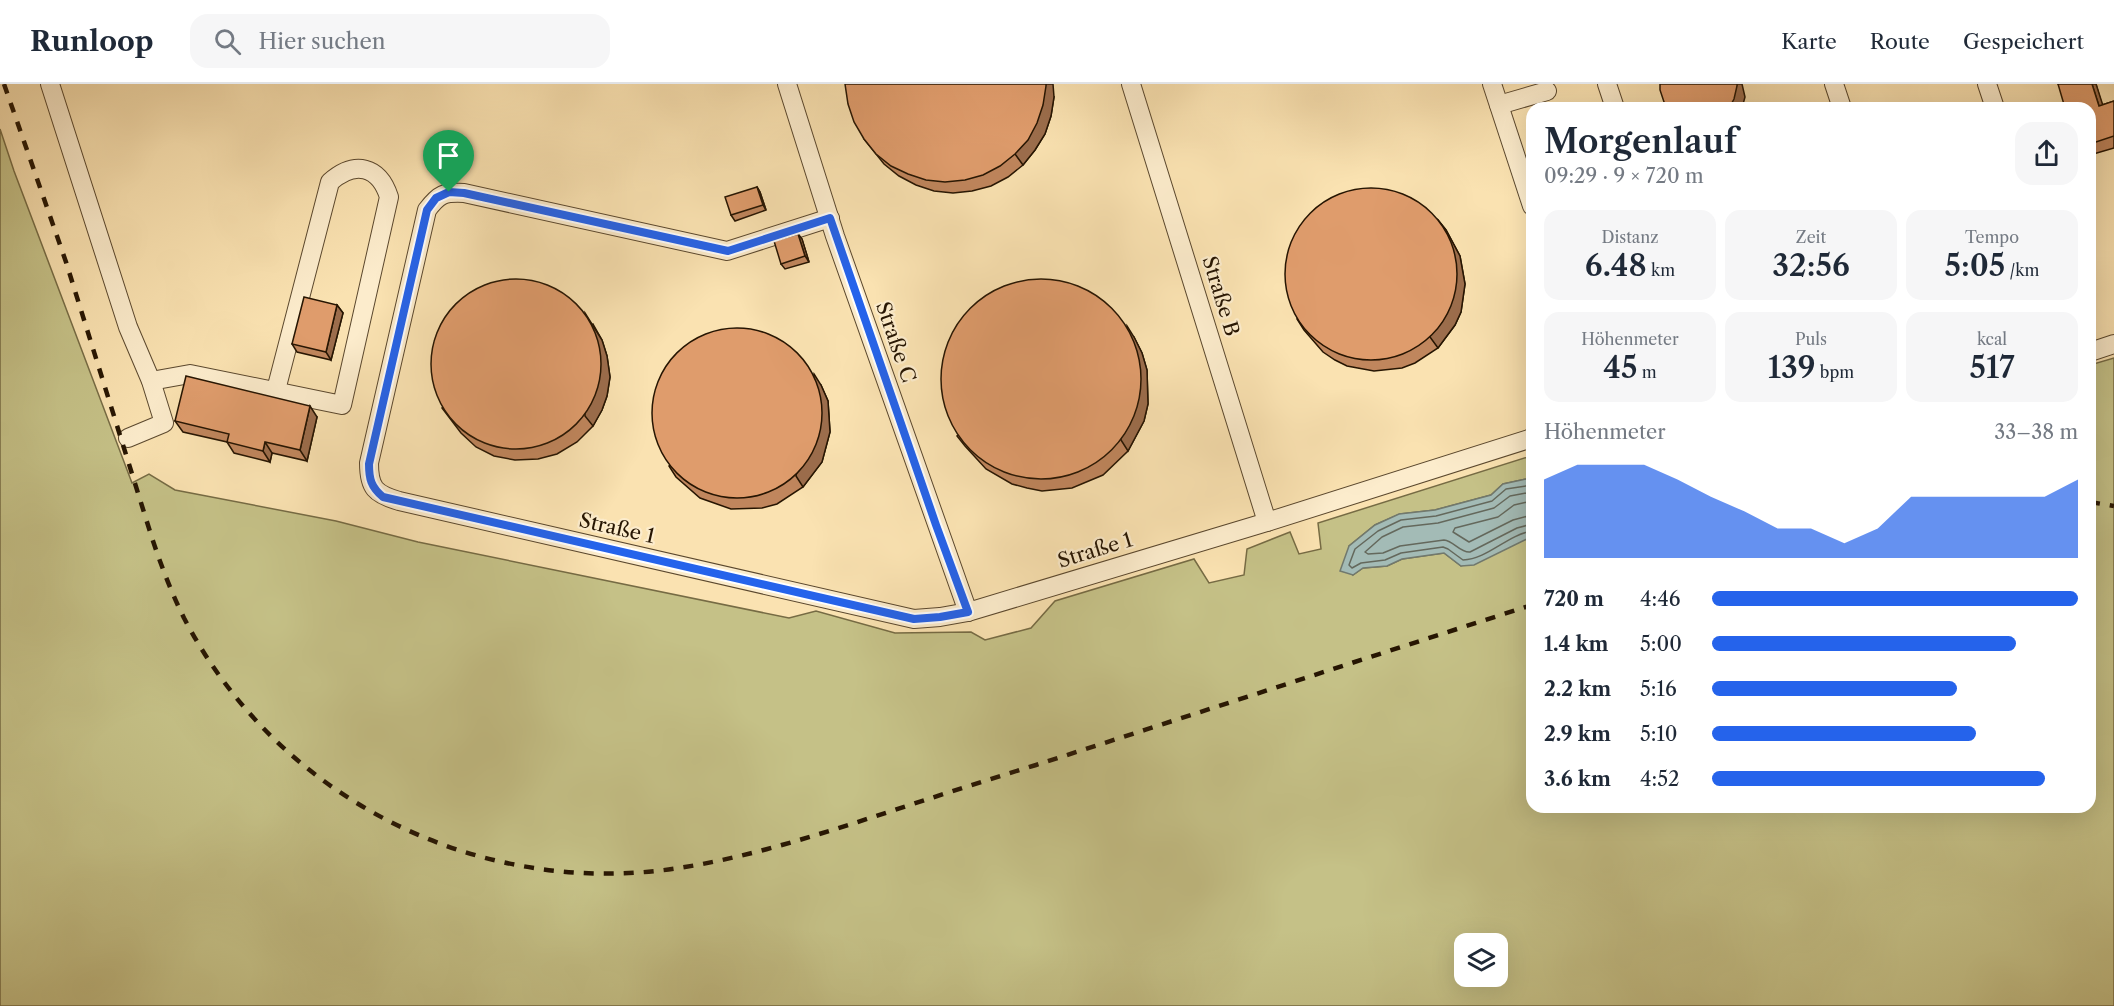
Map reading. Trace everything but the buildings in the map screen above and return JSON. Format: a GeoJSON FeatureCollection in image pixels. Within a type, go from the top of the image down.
{"type":"FeatureCollection","features":[{"type":"Feature","properties":{"kind":"street"},"geometry":{"type":"LineString","coordinates":[[50,84],[128,327],[151,381],[164,423],[128,438]]}},
{"type":"Feature","properties":{"kind":"street","name":"Straße C"},"geometry":{"type":"LineString","coordinates":[[787,84],[830,218],[968,612]]}},
{"type":"Feature","properties":{"kind":"street","name":"Straße B"},"geometry":{"type":"LineString","coordinates":[[1131,84],[1267,522]]}},
{"type":"Feature","properties":{"kind":"street"},"geometry":{"type":"LineString","coordinates":[[1492,84],[1526,188]]}},
{"type":"Feature","properties":{"kind":"street"},"geometry":{"type":"LineString","coordinates":[[1607,84],[1613,102]]}},
{"type":"Feature","properties":{"kind":"street"},"geometry":{"type":"LineString","coordinates":[[1834,84],[1840,102]]}},
{"type":"Feature","properties":{"kind":"street"},"geometry":{"type":"LineString","coordinates":[[1987,84],[1993,102]]}},
{"type":"Feature","properties":{"kind":"street"},"geometry":{"type":"LineString","coordinates":[[1499,105],[1548,94]]}},
{"type":"Feature","properties":{"kind":"street"},"geometry":{"type":"LineString","coordinates":[[151,381],[190,374],[342,405],[389,197],[386,186],[367,170],[358,168],[348,170],[330,182],[276,390]]}},
{"type":"Feature","properties":{"kind":"street","name":"Straße 1"},"geometry":{"type":"LineString","coordinates":[[830,218],[728,251],[464,193],[449,192],[436,198],[427,210],[369,464],[369,479],[375,490],[383,497],[399,501],[914,619],[968,612],[1267,522],[1526,440]]}},
{"type":"Feature","properties":{"kind":"street"},"geometry":{"type":"LineString","coordinates":[[2096,350],[2114,344]]}},
{"type":"Feature","properties":{"kind":"shaded area"},"geometry":{"type":"Polygon","coordinates":[[[0,129],[132,483],[149,474],[175,490],[336,521],[418,542],[789,618],[816,611],[895,633],[971,632],[985,640],[1031,628],[1055,601],[1194,559],[1209,583],[1244,575],[1247,549],[1290,532],[1299,554],[1321,549],[1318,523],[1526,458],[1526,479],[1503,484],[1491,495],[1435,510],[1400,514],[1375,525],[1349,546],[1353,575],[1363,568],[1387,566],[1402,559],[1444,553],[1461,566],[1526,539],[1526,813],[2096,813],[2096,363],[2114,358],[2114,1006],[0,1006],[0,129]]]}},
{"type":"Feature","properties":{"kind":"water"},"geometry":{"type":"Polygon","coordinates":[[[1526,479],[1526,539],[1474,565],[1461,566],[1444,553],[1402,559],[1387,566],[1363,568],[1353,575],[1340,571],[1349,546],[1375,525],[1399,514],[1435,510],[1491,495],[1503,484],[1526,479]]]}},
{"type":"Feature","properties":{"kind":"railway"},"geometry":{"type":"LineString","coordinates":[[4,84],[66,262],[152,538],[166,578],[184,618],[224,682],[273,738],[329,785],[392,822],[459,850],[530,867],[604,874],[679,868],[728,859],[847,825],[1526,607]]}},
{"type":"Feature","properties":{"kind":"railway"},"geometry":{"type":"LineString","coordinates":[[2096,503],[2114,506]]}},
{"type":"Feature","properties":{"kind":"route"},"geometry":{"type":"LineString","coordinates":[[449,192],[464,193],[728,251],[830,218],[968,612],[914,619],[383,497],[375,490],[369,479],[369,464],[427,210],[436,198],[449,192]]}}]}
